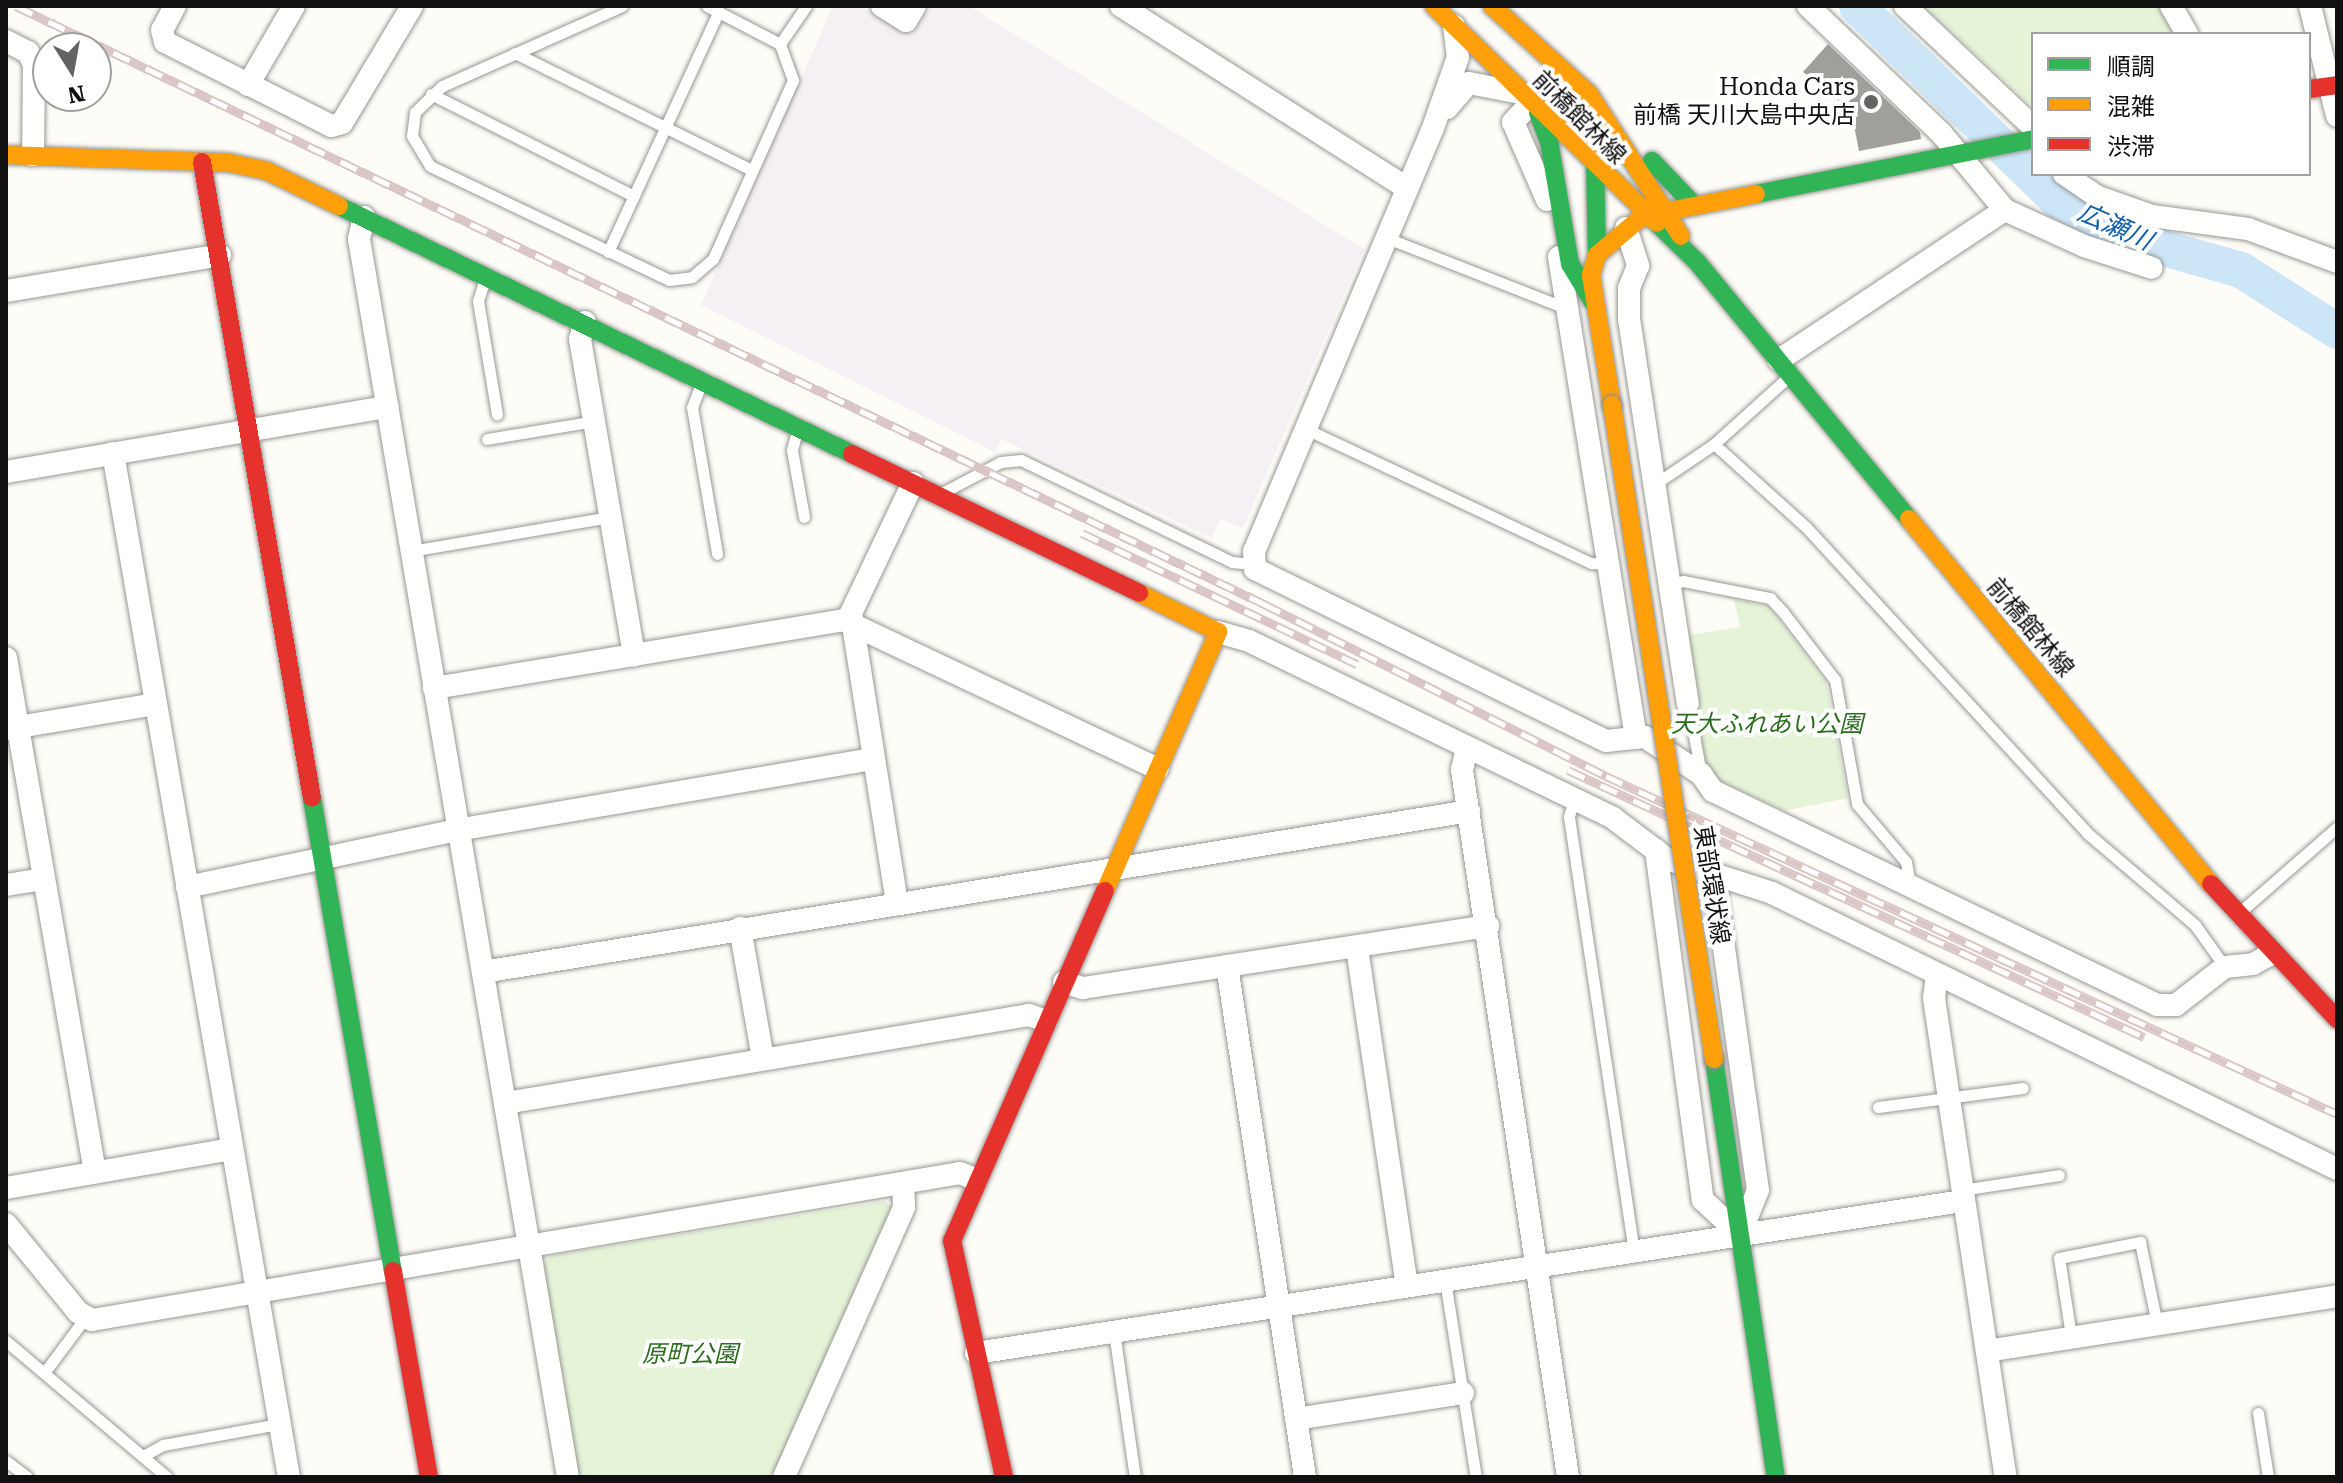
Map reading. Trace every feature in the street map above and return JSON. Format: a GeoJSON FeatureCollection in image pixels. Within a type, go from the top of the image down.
{"type":"FeatureCollection","features":[{"type":"Feature","properties":{"kind":"street"},"geometry":{"type":"LineString","coordinates":[[175,6],[162,30],[165,42],[248,85],[338,126],[412,6]]}},
{"type":"Feature","properties":{"kind":"street"},"geometry":{"type":"LineString","coordinates":[[248,85],[294,6]]}},
{"type":"Feature","properties":{"kind":"street"},"geometry":{"type":"LineString","coordinates":[[882,6],[906,21],[915,6]]}},
{"type":"Feature","properties":{"kind":"street"},"geometry":{"type":"LineString","coordinates":[[1121,6],[1407,188]]}},
{"type":"Feature","properties":{"kind":"street"},"geometry":{"type":"LineString","coordinates":[[1490,6],[1579,105],[1596,167],[1597,255],[1593,302]]}},
{"type":"Feature","properties":{"kind":"street","name":"前橋館林線"},"geometry":{"type":"LineString","coordinates":[[1490,6],[1589,94],[1695,261],[2236,915],[2337,1019]]}},
{"type":"Feature","properties":{"kind":"street"},"geometry":{"type":"LineString","coordinates":[[1808,6],[1962,152],[2005,210],[2084,246],[2152,268]]}},
{"type":"Feature","properties":{"kind":"street"},"geometry":{"type":"LineString","coordinates":[[1905,6],[2030,136]]}},
{"type":"Feature","properties":{"kind":"street"},"geometry":{"type":"LineString","coordinates":[[2171,6],[2186,32]]}},
{"type":"Feature","properties":{"kind":"street"},"geometry":{"type":"LineString","coordinates":[[2310,6],[2324,87],[2337,116]]}},
{"type":"Feature","properties":{"kind":"street"},"geometry":{"type":"LineString","coordinates":[[1441,12],[1459,50],[1433,128],[1252,564],[1258,572],[1606,741],[1645,737],[1701,774],[1713,791],[2157,1005],[2176,1005],[2225,967],[2253,964],[2271,954]]}},
{"type":"Feature","properties":{"kind":"street","name":"前橋館林線"},"geometry":{"type":"LineString","coordinates":[[1441,12],[1596,167],[1634,222],[1695,261]]}},
{"type":"Feature","properties":{"kind":"street"},"geometry":{"type":"LineString","coordinates":[[6,41],[28,52],[34,65],[33,155]]}},
{"type":"Feature","properties":{"kind":"street"},"geometry":{"type":"LineString","coordinates":[[1433,128],[1469,83],[1492,83],[1529,102],[1549,141],[1570,264],[1593,302]]}},
{"type":"Feature","properties":{"kind":"street"},"geometry":{"type":"LineString","coordinates":[[1589,94],[1691,202]]}},
{"type":"Feature","properties":{"kind":"street"},"geometry":{"type":"LineString","coordinates":[[1529,102],[1513,122],[1550,209],[1636,738]]}},
{"type":"Feature","properties":{"kind":"street"},"geometry":{"type":"LineString","coordinates":[[1597,255],[1634,222],[1664,208],[1962,152],[2030,136]]}},
{"type":"Feature","properties":{"kind":"street"},"geometry":{"type":"LineString","coordinates":[[6,155],[202,162],[267,171],[702,379],[936,497],[1218,632],[1249,641],[1574,799],[1623,824],[1656,850],[1714,876],[1772,893],[2337,1169]]}},
{"type":"Feature","properties":{"kind":"street"},"geometry":{"type":"LineString","coordinates":[[202,162],[429,1477]]}},
{"type":"Feature","properties":{"kind":"street"},"geometry":{"type":"LineString","coordinates":[[2067,176],[2098,197],[2152,216],[2248,229],[2337,262]]}},
{"type":"Feature","properties":{"kind":"street"},"geometry":{"type":"LineString","coordinates":[[1784,368],[2005,210]]}},
{"type":"Feature","properties":{"kind":"street"},"geometry":{"type":"LineString","coordinates":[[364,217],[359,239],[568,1477]]}},
{"type":"Feature","properties":{"kind":"street"},"geometry":{"type":"LineString","coordinates":[[1634,222],[1638,266],[1628,304],[1688,703]]}},
{"type":"Feature","properties":{"kind":"street"},"geometry":{"type":"LineString","coordinates":[[6,291],[220,255]]}},
{"type":"Feature","properties":{"kind":"street","name":"東部環状線"},"geometry":{"type":"LineString","coordinates":[[1593,302],[1612,405],[1714,1059],[1776,1477]]}},
{"type":"Feature","properties":{"kind":"street"},"geometry":{"type":"LineString","coordinates":[[585,322],[580,339],[634,655]]}},
{"type":"Feature","properties":{"kind":"street"},"geometry":{"type":"LineString","coordinates":[[6,472],[387,407]]}},
{"type":"Feature","properties":{"kind":"street"},"geometry":{"type":"LineString","coordinates":[[113,453],[289,1477]]}},
{"type":"Feature","properties":{"kind":"street"},"geometry":{"type":"LineString","coordinates":[[897,903],[851,622],[913,483]]}},
{"type":"Feature","properties":{"kind":"street"},"geometry":{"type":"LineString","coordinates":[[434,688],[851,622],[1158,769]]}},
{"type":"Feature","properties":{"kind":"street"},"geometry":{"type":"LineString","coordinates":[[1004,1477],[951,1247],[1046,1021],[1218,632]]}},
{"type":"Feature","properties":{"kind":"street"},"geometry":{"type":"LineString","coordinates":[[6,658],[12,728],[43,879],[95,1172]]}},
{"type":"Feature","properties":{"kind":"street"},"geometry":{"type":"LineString","coordinates":[[12,728],[156,704]]}},
{"type":"Feature","properties":{"kind":"street"},"geometry":{"type":"LineString","coordinates":[[1467,747],[1462,770],[1488,926],[1568,1477]]}},
{"type":"Feature","properties":{"kind":"street"},"geometry":{"type":"LineString","coordinates":[[187,887],[457,830],[871,759]]}},
{"type":"Feature","properties":{"kind":"street"},"geometry":{"type":"LineString","coordinates":[[483,972],[1114,865],[1469,811]]}},
{"type":"Feature","properties":{"kind":"street"},"geometry":{"type":"LineString","coordinates":[[1656,850],[1703,1200],[1740,1235]]}},
{"type":"Feature","properties":{"kind":"street"},"geometry":{"type":"LineString","coordinates":[[1714,876],[1758,1190],[1740,1235]]}},
{"type":"Feature","properties":{"kind":"street"},"geometry":{"type":"LineString","coordinates":[[6,885],[43,879]]}},
{"type":"Feature","properties":{"kind":"street"},"geometry":{"type":"LineString","coordinates":[[1064,982],[1083,988],[1488,926]]}},
{"type":"Feature","properties":{"kind":"street"},"geometry":{"type":"LineString","coordinates":[[740,928],[763,1059]]}},
{"type":"Feature","properties":{"kind":"street"},"geometry":{"type":"LineString","coordinates":[[1357,948],[1407,1285]]}},
{"type":"Feature","properties":{"kind":"street"},"geometry":{"type":"LineString","coordinates":[[1227,966],[1305,1477]]}},
{"type":"Feature","properties":{"kind":"street"},"geometry":{"type":"LineString","coordinates":[[1937,974],[1933,987],[2006,1477]]}},
{"type":"Feature","properties":{"kind":"street"},"geometry":{"type":"LineString","coordinates":[[506,1103],[1029,1015],[1046,1021]]}},
{"type":"Feature","properties":{"kind":"street"},"geometry":{"type":"LineString","coordinates":[[6,1188],[232,1149]]}},
{"type":"Feature","properties":{"kind":"street"},"geometry":{"type":"LineString","coordinates":[[6,1224],[85,1318],[960,1173],[977,1180]]}},
{"type":"Feature","properties":{"kind":"street"},"geometry":{"type":"LineString","coordinates":[[784,1477],[904,1207],[903,1183]]}},
{"type":"Feature","properties":{"kind":"street"},"geometry":{"type":"LineString","coordinates":[[976,1353],[1740,1235],[1962,1196]]}},
{"type":"Feature","properties":{"kind":"street"},"geometry":{"type":"LineString","coordinates":[[1987,1351],[2337,1296]]}},
{"type":"Feature","properties":{"kind":"street"},"geometry":{"type":"LineString","coordinates":[[1296,1419],[1463,1393]]}},
{"type":"Feature","properties":{"kind":"lane"},"geometry":{"type":"LineString","coordinates":[[608,252],[666,129],[713,9],[780,44],[793,80],[713,259],[698,274],[669,280],[608,252],[423,161],[412,121],[431,94],[622,6]]}},
{"type":"Feature","properties":{"kind":"lane"},"geometry":{"type":"LineString","coordinates":[[780,44],[806,6]]}},
{"type":"Feature","properties":{"kind":"lane"},"geometry":{"type":"LineString","coordinates":[[515,53],[752,170]]}},
{"type":"Feature","properties":{"kind":"lane"},"geometry":{"type":"LineString","coordinates":[[431,94],[634,196]]}},
{"type":"Feature","properties":{"kind":"lane"},"geometry":{"type":"LineString","coordinates":[[1387,238],[1568,309]]}},
{"type":"Feature","properties":{"kind":"lane"},"geometry":{"type":"LineString","coordinates":[[486,275],[478,301],[497,414]]}},
{"type":"Feature","properties":{"kind":"lane"},"geometry":{"type":"LineString","coordinates":[[1655,484],[1714,444],[1784,368]]}},
{"type":"Feature","properties":{"kind":"lane"},"geometry":{"type":"LineString","coordinates":[[702,379],[692,407],[717,554]]}},
{"type":"Feature","properties":{"kind":"lane"},"geometry":{"type":"LineString","coordinates":[[487,439],[594,421]]}},
{"type":"Feature","properties":{"kind":"lane"},"geometry":{"type":"LineString","coordinates":[[799,427],[792,450],[804,517]]}},
{"type":"Feature","properties":{"kind":"lane"},"geometry":{"type":"LineString","coordinates":[[1306,429],[1591,563],[1607,564]]}},
{"type":"Feature","properties":{"kind":"lane"},"geometry":{"type":"LineString","coordinates":[[1714,444],[1806,527],[2087,833],[2195,925],[2225,967]]}},
{"type":"Feature","properties":{"kind":"lane"},"geometry":{"type":"LineString","coordinates":[[936,497],[1001,462],[1021,460],[1232,562],[1252,564]]}},
{"type":"Feature","properties":{"kind":"lane"},"geometry":{"type":"LineString","coordinates":[[411,551],[610,517]]}},
{"type":"Feature","properties":{"kind":"lane"},"geometry":{"type":"LineString","coordinates":[[1670,584],[1683,581],[1770,598],[1783,612],[1835,680],[1857,804],[1906,862],[1910,885]]}},
{"type":"Feature","properties":{"kind":"lane"},"geometry":{"type":"LineString","coordinates":[[1688,703],[1701,774]]}},
{"type":"Feature","properties":{"kind":"lane"},"geometry":{"type":"LineString","coordinates":[[1574,799],[1569,817],[1634,1250]]}},
{"type":"Feature","properties":{"kind":"lane"},"geometry":{"type":"LineString","coordinates":[[2236,915],[2337,827]]}},
{"type":"Feature","properties":{"kind":"lane"},"geometry":{"type":"LineString","coordinates":[[1878,1107],[2023,1088]]}},
{"type":"Feature","properties":{"kind":"lane"},"geometry":{"type":"LineString","coordinates":[[1962,1196],[2059,1175]]}},
{"type":"Feature","properties":{"kind":"lane"},"geometry":{"type":"LineString","coordinates":[[2071,1336],[2059,1258],[2140,1242],[2157,1324]]}},
{"type":"Feature","properties":{"kind":"lane"},"geometry":{"type":"LineString","coordinates":[[1445,1279],[1476,1477]]}},
{"type":"Feature","properties":{"kind":"lane"},"geometry":{"type":"LineString","coordinates":[[44,1373],[85,1318]]}},
{"type":"Feature","properties":{"kind":"lane"},"geometry":{"type":"LineString","coordinates":[[1114,1332],[1135,1477]]}},
{"type":"Feature","properties":{"kind":"lane"},"geometry":{"type":"LineString","coordinates":[[6,1341],[167,1477]]}},
{"type":"Feature","properties":{"kind":"lane"},"geometry":{"type":"LineString","coordinates":[[2258,1413],[2268,1477]]}},
{"type":"Feature","properties":{"kind":"lane"},"geometry":{"type":"LineString","coordinates":[[143,1456],[163,1445],[279,1424]]}},
{"type":"Feature","properties":{"kind":"lane"},"geometry":{"type":"LineString","coordinates":[[6,1461],[27,1477]]}},
{"type":"Feature","properties":{"kind":"shaded area"},"geometry":{"type":"Polygon","coordinates":[[[833,6],[859,6],[912,34],[931,6],[969,6],[1364,249],[1243,528],[1220,519],[1212,538],[1001,439],[995,452],[701,305],[833,6]]]}},
{"type":"Feature","properties":{"kind":"green space"},"geometry":{"type":"Polygon","coordinates":[[[1923,6],[2161,6],[2176,32],[2031,32],[2031,105],[1923,6]]]}},
{"type":"Feature","properties":{"kind":"green space","name":"天大ふれあい公園"},"geometry":{"type":"Polygon","coordinates":[[[1734,599],[1769,606],[1826,681],[1848,798],[1784,811],[1714,778],[1706,768],[1685,636],[1740,627],[1734,599]]]}},
{"type":"Feature","properties":{"kind":"green space","name":"原町公園"},"geometry":{"type":"Polygon","coordinates":[[[885,1201],[892,1208],[776,1470],[768,1477],[579,1477],[543,1267],[550,1256],[885,1201]]]}},
{"type":"Feature","properties":{"kind":"building","name":"Honda Cars 前橋 天川大島中央店"},"geometry":{"type":"Polygon","coordinates":[[[1828,44],[1920,132],[1921,139],[1859,151],[1851,110],[1803,72],[1828,44]]]}},
{"type":"Feature","properties":{"kind":"waterway","name":"広瀬川"},"geometry":{"type":"LineString","coordinates":[[1857,6],[2031,175]]}},
{"type":"Feature","properties":{"kind":"waterway","name":"広瀬川"},"geometry":{"type":"LineString","coordinates":[[2032,176],[2057,200],[2128,238],[2241,270],[2337,331]]}},
{"type":"Feature","properties":{"kind":"railway"},"geometry":{"type":"LineString","coordinates":[[16,6],[1264,604],[1606,776],[2337,1114]]}},
{"type":"Feature","properties":{"kind":"railway"},"geometry":{"type":"LineString","coordinates":[[1082,533],[1357,664]]}},
{"type":"Feature","properties":{"kind":"railway"},"geometry":{"type":"LineString","coordinates":[[1568,770],[2144,1037]]}},
{"type":"Feature","properties":{"kind":"traffic: fast"},"geometry":{"type":"LineString","coordinates":[[1538,113],[1549,141],[1570,264],[1593,302]]}},
{"type":"Feature","properties":{"kind":"traffic: fast"},"geometry":{"type":"LineString","coordinates":[[1756,194],[2031,139]]}},
{"type":"Feature","properties":{"kind":"traffic: fast"},"geometry":{"type":"LineString","coordinates":[[1595,161],[1597,255]]}},
{"type":"Feature","properties":{"kind":"traffic: fast"},"geometry":{"type":"LineString","coordinates":[[1652,161],[1691,202]]}},
{"type":"Feature","properties":{"kind":"traffic: fast"},"geometry":{"type":"LineString","coordinates":[[339,206],[852,454]]}},
{"type":"Feature","properties":{"kind":"traffic: fast"},"geometry":{"type":"LineString","coordinates":[[1657,223],[1697,262],[1909,519]]}},
{"type":"Feature","properties":{"kind":"traffic: fast"},"geometry":{"type":"LineString","coordinates":[[312,798],[393,1271]]}},
{"type":"Feature","properties":{"kind":"traffic: fast"},"geometry":{"type":"LineString","coordinates":[[1714,1059],[1776,1477]]}},
{"type":"Feature","properties":{"kind":"traffic: slow"},"geometry":{"type":"LineString","coordinates":[[1434,6],[1657,223]]}},
{"type":"Feature","properties":{"kind":"traffic: slow"},"geometry":{"type":"LineString","coordinates":[[1492,6],[1589,94],[1681,236]]}},
{"type":"Feature","properties":{"kind":"traffic: slow"},"geometry":{"type":"LineString","coordinates":[[6,155],[230,163],[267,171],[339,206]]}},
{"type":"Feature","properties":{"kind":"traffic: slow"},"geometry":{"type":"LineString","coordinates":[[1612,405],[1591,275],[1597,255],[1643,216],[1756,194]]}},
{"type":"Feature","properties":{"kind":"traffic: slow"},"geometry":{"type":"LineString","coordinates":[[1612,405],[1714,1059]]}},
{"type":"Feature","properties":{"kind":"traffic: slow"},"geometry":{"type":"LineString","coordinates":[[1909,519],[2211,884]]}},
{"type":"Feature","properties":{"kind":"traffic: slow"},"geometry":{"type":"LineString","coordinates":[[1105,891],[1218,632],[1139,593]]}},
{"type":"Feature","properties":{"kind":"traffic: jam"},"geometry":{"type":"LineString","coordinates":[[2311,89],[2337,85]]}},
{"type":"Feature","properties":{"kind":"traffic: jam"},"geometry":{"type":"LineString","coordinates":[[202,162],[312,798]]}},
{"type":"Feature","properties":{"kind":"traffic: jam"},"geometry":{"type":"LineString","coordinates":[[852,454],[1139,593]]}},
{"type":"Feature","properties":{"kind":"traffic: jam"},"geometry":{"type":"LineString","coordinates":[[2211,884],[2337,1019]]}},
{"type":"Feature","properties":{"kind":"traffic: jam"},"geometry":{"type":"LineString","coordinates":[[1004,1477],[952,1241],[1105,891]]}},
{"type":"Feature","properties":{"kind":"traffic: jam"},"geometry":{"type":"LineString","coordinates":[[393,1271],[429,1477]]}},
{"type":"Feature","properties":{"kind":"place","name":"Honda Cars 前橋 天川大島中央店"},"geometry":{"type":"Point","coordinates":[1871,102]}}]}
